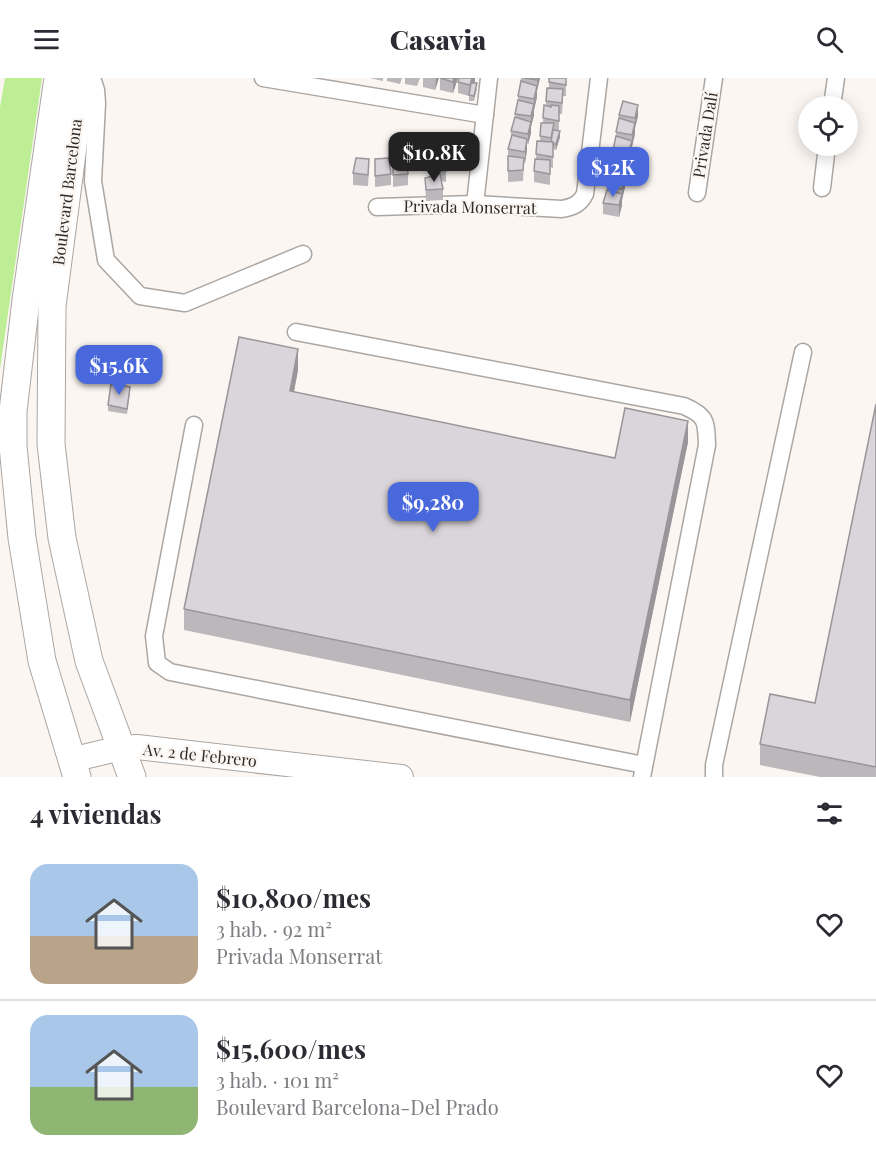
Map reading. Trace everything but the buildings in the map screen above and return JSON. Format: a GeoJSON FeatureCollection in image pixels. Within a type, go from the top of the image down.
{"type":"FeatureCollection","features":[{"type":"Feature","properties":{"kind":"main road","name":"Boulevard Barcelona"},"geometry":{"type":"LineString","coordinates":[[58,78],[7,449],[42,661],[74,768]]}},
{"type":"Feature","properties":{"kind":"main road","name":"Boulevard Barcelona"},"geometry":{"type":"LineString","coordinates":[[84,78],[79,100],[52,306],[51,444],[62,538],[89,661],[132,777]]}},
{"type":"Feature","properties":{"kind":"main road","name":"Av. 2 de Febrero"},"geometry":{"type":"LineString","coordinates":[[74,768],[121,748],[156,748],[284,771],[401,777]]}},
{"type":"Feature","properties":{"kind":"street"},"geometry":{"type":"LineString","coordinates":[[92,78],[97,103],[93,181],[106,260],[140,296],[185,303],[303,254]]}},
{"type":"Feature","properties":{"kind":"street"},"geometry":{"type":"LineString","coordinates":[[263,78],[485,115]]}},
{"type":"Feature","properties":{"kind":"street"},"geometry":{"type":"LineString","coordinates":[[475,204],[489,78]]}},
{"type":"Feature","properties":{"kind":"street","name":"Privada Monserrat"},"geometry":{"type":"LineString","coordinates":[[377,207],[475,204],[562,209],[574,206],[582,200],[585,194],[599,78]]}},
{"type":"Feature","properties":{"kind":"street","name":"Privada Dalí"},"geometry":{"type":"LineString","coordinates":[[697,193],[714,78]]}},
{"type":"Feature","properties":{"kind":"street"},"geometry":{"type":"LineString","coordinates":[[833,96],[836,78]]}},
{"type":"Feature","properties":{"kind":"street"},"geometry":{"type":"LineString","coordinates":[[822,188],[826,156]]}},
{"type":"Feature","properties":{"kind":"street"},"geometry":{"type":"LineString","coordinates":[[194,425],[154,636],[158,663],[170,672],[643,771],[707,445],[706,425],[699,412],[684,406],[296,332]]}},
{"type":"Feature","properties":{"kind":"street"},"geometry":{"type":"LineString","coordinates":[[714,777],[714,765],[803,352]]}},
{"type":"Feature","properties":{"kind":"green space"},"geometry":{"type":"Polygon","coordinates":[[[5,78],[42,78],[0,369],[0,107],[5,78]]]}}]}
